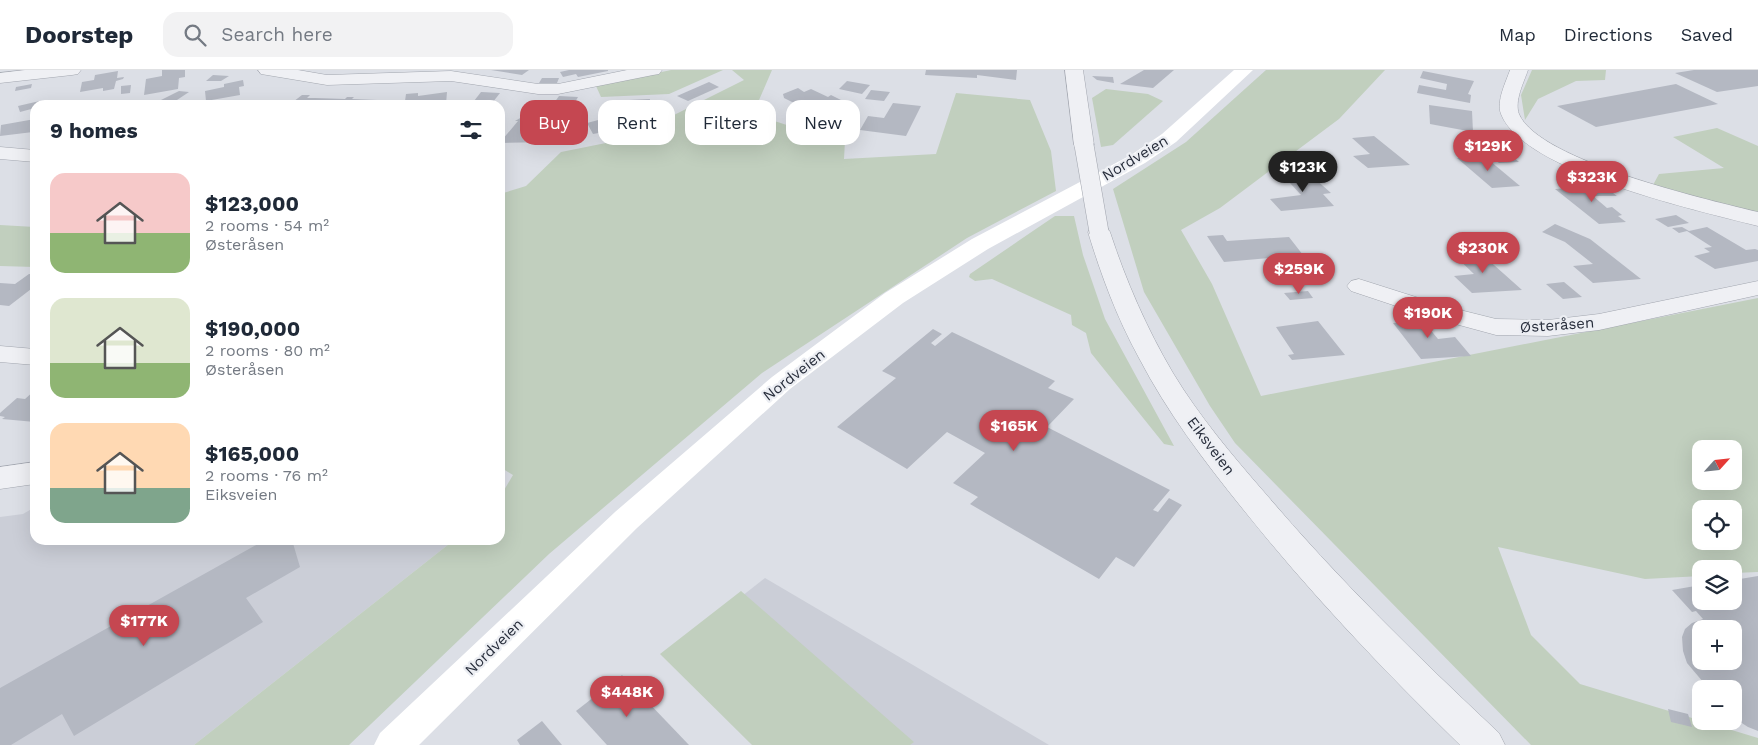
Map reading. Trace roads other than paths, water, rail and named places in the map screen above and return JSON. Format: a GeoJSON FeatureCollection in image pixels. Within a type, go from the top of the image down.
{"type":"FeatureCollection","features":[{"type":"Feature","properties":{"kind":"main road","name":"Nordveien"},"geometry":{"type":"LineString","coordinates":[[393,745],[626,520],[780,383],[894,298],[980,244],[1138,159],[1169,138],[1244,70]]}},
{"type":"Feature","properties":{"kind":"street"},"geometry":{"type":"LineString","coordinates":[[0,78],[72,70]]}},
{"type":"Feature","properties":{"kind":"street"},"geometry":{"type":"LineString","coordinates":[[267,70],[327,80],[451,76],[538,89],[558,89],[652,70]]}},
{"type":"Feature","properties":{"kind":"street","name":"Eiksveien"},"geometry":{"type":"LineString","coordinates":[[1074,70],[1084,145],[1099,232],[1110,266],[1151,358],[1220,459],[1285,540],[1368,630],[1486,745]]}},
{"type":"Feature","properties":{"kind":"street"},"geometry":{"type":"LineString","coordinates":[[1519,70],[1509,102],[1510,116],[1520,129],[1534,141],[1577,165],[1608,177],[1758,219]]}},
{"type":"Feature","properties":{"kind":"street"},"geometry":{"type":"LineString","coordinates":[[0,153],[30,156]]}},
{"type":"Feature","properties":{"kind":"street","name":"Østeråsen"},"geometry":{"type":"LineString","coordinates":[[1358,286],[1435,311],[1496,327],[1548,328],[1599,322],[1758,288]]}},
{"type":"Feature","properties":{"kind":"street"},"geometry":{"type":"LineString","coordinates":[[0,354],[30,357]]}},
{"type":"Feature","properties":{"kind":"street"},"geometry":{"type":"LineString","coordinates":[[0,478],[30,474]]}}]}
